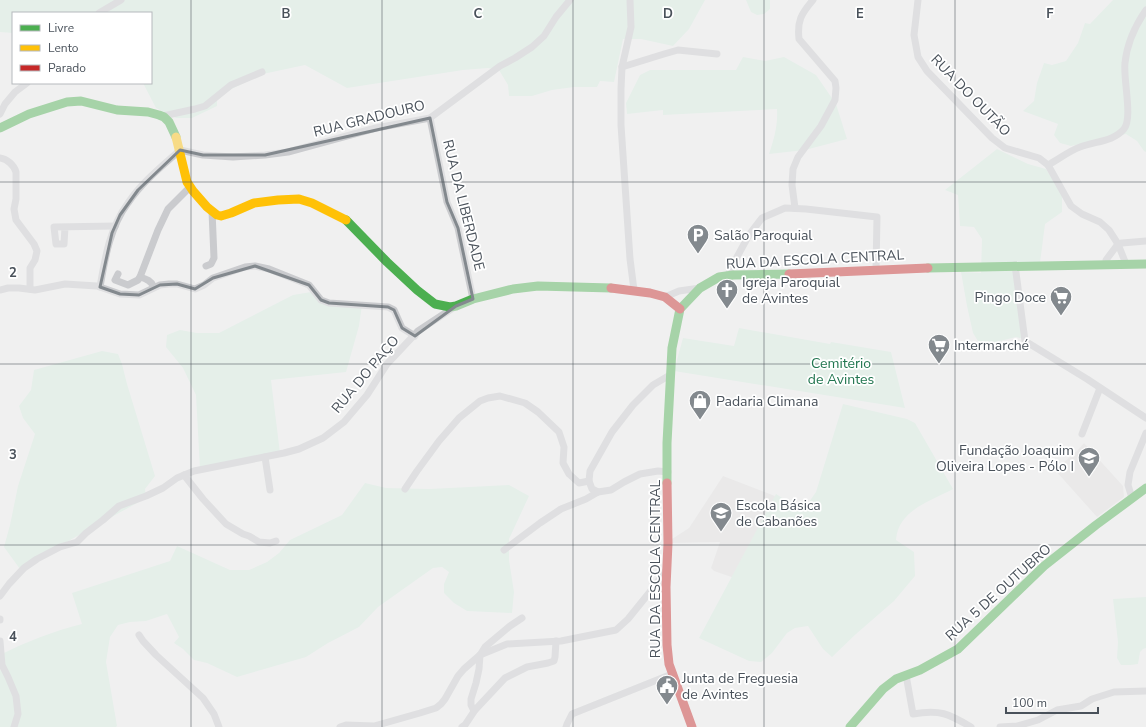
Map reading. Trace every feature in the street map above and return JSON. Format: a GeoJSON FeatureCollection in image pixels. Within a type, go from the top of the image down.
{"type":"FeatureCollection","features":[{"type":"Feature","properties":{"kind":"street"},"geometry":{"type":"LineString","coordinates":[[102,12],[121,0]]}},
{"type":"Feature","properties":{"kind":"street","name":"RUA GRADOURO"},"geometry":{"type":"LineString","coordinates":[[180,150],[203,155],[233,157],[265,155],[288,152],[376,128],[430,118],[500,66],[532,47],[544,36],[556,17],[570,0]]}},
{"type":"Feature","properties":{"kind":"street"},"geometry":{"type":"LineString","coordinates":[[630,0],[631,28],[622,67],[621,132],[629,252],[634,290]]}},
{"type":"Feature","properties":{"kind":"street"},"geometry":{"type":"LineString","coordinates":[[795,208],[792,185],[793,169],[798,157],[821,126],[835,100],[836,94],[835,81],[799,39],[799,22],[803,12],[813,0]]}},
{"type":"Feature","properties":{"kind":"street","name":"RUA DO OUTÃO"},"geometry":{"type":"LineString","coordinates":[[918,0],[914,36],[918,56],[927,70],[992,138],[1005,148],[1039,158],[1048,165]]}},
{"type":"Feature","properties":{"kind":"street"},"geometry":{"type":"LineString","coordinates":[[1126,264],[1118,244],[1109,230],[1100,222],[1082,214],[1071,206],[1048,165],[1079,147],[1113,138],[1126,128],[1129,119],[1124,74],[1127,49],[1133,31],[1146,10]]}},
{"type":"Feature","properties":{"kind":"street"},"geometry":{"type":"LineString","coordinates":[[622,67],[678,50],[717,54]]}},
{"type":"Feature","properties":{"kind":"street"},"geometry":{"type":"LineString","coordinates":[[163,116],[206,106],[230,85],[262,72]]}},
{"type":"Feature","properties":{"kind":"street"},"geometry":{"type":"LineString","coordinates":[[0,114],[5,104],[15,92],[26,84]]}},
{"type":"Feature","properties":{"kind":"street"},"geometry":{"type":"LineString","coordinates":[[0,128],[29,114],[67,102],[75,101],[81,101],[118,110],[154,113],[163,116],[168,120],[180,150],[186,180],[190,187],[212,211],[218,215],[226,215],[253,203],[295,199],[309,202],[342,217],[349,222],[387,262],[434,304],[450,307],[456,306],[473,299],[513,289],[538,286],[634,290],[665,297],[680,309]]}},
{"type":"Feature","properties":{"kind":"street","name":"RUA DA LIBERDADE"},"geometry":{"type":"LineString","coordinates":[[430,118],[447,202],[458,228],[473,299]]}},
{"type":"Feature","properties":{"kind":"street"},"geometry":{"type":"LineString","coordinates":[[100,287],[112,233],[128,202],[161,167],[180,150]]}},
{"type":"Feature","properties":{"kind":"street"},"geometry":{"type":"LineString","coordinates":[[0,158],[3,158],[15,168],[16,199],[14,209],[16,220],[34,244],[37,251],[35,260],[30,268],[30,289]]}},
{"type":"Feature","properties":{"kind":"street"},"geometry":{"type":"LineString","coordinates":[[118,274],[116,280],[128,285],[138,280],[168,209],[190,187]]}},
{"type":"Feature","properties":{"kind":"street"},"geometry":{"type":"LineString","coordinates":[[728,275],[749,235],[762,218],[785,208],[877,217],[876,270]]}},
{"type":"Feature","properties":{"kind":"street"},"geometry":{"type":"LineString","coordinates":[[206,266],[211,264],[214,258],[212,211]]}},
{"type":"Feature","properties":{"kind":"street"},"geometry":{"type":"LineString","coordinates":[[64,227],[115,226]]}},
{"type":"Feature","properties":{"kind":"street"},"geometry":{"type":"LineString","coordinates":[[1106,264],[1106,260],[1118,244],[1146,241]]}},
{"type":"Feature","properties":{"kind":"street","name":"RUA DA ESCOLA CENTRAL"},"geometry":{"type":"LineString","coordinates":[[692,727],[672,674],[669,664],[667,645],[667,443],[672,348],[680,309],[700,288],[719,277],[728,275],[1015,265],[1146,264]]}},
{"type":"Feature","properties":{"kind":"street"},"geometry":{"type":"LineString","coordinates":[[1015,265],[1025,341],[1146,418]]}},
{"type":"Feature","properties":{"kind":"street"},"geometry":{"type":"LineString","coordinates":[[0,290],[8,288],[35,290],[65,284],[97,286],[111,292],[126,295],[139,295],[154,287],[169,284],[177,284],[195,289],[204,285],[213,278],[245,267],[255,266],[269,269],[309,284],[321,300],[329,303],[388,307],[394,310],[402,328],[415,336]]}},
{"type":"Feature","properties":{"kind":"street"},"geometry":{"type":"LineString","coordinates":[[140,277],[149,280],[154,287]]}},
{"type":"Feature","properties":{"kind":"street"},"geometry":{"type":"LineString","coordinates":[[665,297],[679,291],[700,288]]}},
{"type":"Feature","properties":{"kind":"street","name":"RUA DO PAÇO"},"geometry":{"type":"LineString","coordinates":[[0,596],[24,568],[37,559],[60,547],[77,542],[119,506],[146,496],[163,488],[177,478],[194,471],[299,449],[322,438],[344,422],[367,395],[387,364],[415,336],[418,331],[456,306]]}},
{"type":"Feature","properties":{"kind":"street"},"geometry":{"type":"LineString","coordinates":[[598,492],[592,489],[589,481],[590,471],[612,432],[633,405],[654,385],[670,375]]}},
{"type":"Feature","properties":{"kind":"street"},"geometry":{"type":"LineString","coordinates":[[1082,434],[1100,388]]}},
{"type":"Feature","properties":{"kind":"street"},"geometry":{"type":"LineString","coordinates":[[405,489],[439,441],[459,418],[480,401],[500,396],[525,404],[538,412],[559,432],[564,447],[563,463],[569,474],[579,483],[589,481]]}},
{"type":"Feature","properties":{"kind":"street"},"geometry":{"type":"LineString","coordinates":[[1132,498],[1128,485],[1130,472],[1146,433]]}},
{"type":"Feature","properties":{"kind":"street"},"geometry":{"type":"LineString","coordinates":[[265,457],[270,490]]}},
{"type":"Feature","properties":{"kind":"street"},"geometry":{"type":"LineString","coordinates":[[504,550],[561,509],[586,499],[598,492],[610,490],[640,474],[658,471],[668,472]]}},
{"type":"Feature","properties":{"kind":"street"},"geometry":{"type":"LineString","coordinates":[[184,475],[226,524],[259,542],[276,542]]}},
{"type":"Feature","properties":{"kind":"street","name":"RUA 5 DE OUTUBRO"},"geometry":{"type":"LineString","coordinates":[[850,727],[883,689],[896,679],[920,670],[958,649],[1044,566],[1096,525],[1146,489]]}},
{"type":"Feature","properties":{"kind":"street"},"geometry":{"type":"LineString","coordinates":[[340,727],[346,725],[374,726],[420,714],[436,708],[445,699],[461,672],[480,655],[506,644],[556,641],[616,630],[628,620],[667,568]]}},
{"type":"Feature","properties":{"kind":"street"},"geometry":{"type":"LineString","coordinates":[[475,710],[471,705],[471,699],[479,669],[480,655],[484,647],[522,618]]}},
{"type":"Feature","properties":{"kind":"street"},"geometry":{"type":"LineString","coordinates":[[139,635],[156,655],[171,667],[203,698],[214,714],[219,727]]}},
{"type":"Feature","properties":{"kind":"street"},"geometry":{"type":"LineString","coordinates":[[0,641],[2,665],[16,696],[18,714],[14,727]]}},
{"type":"Feature","properties":{"kind":"street"},"geometry":{"type":"LineString","coordinates":[[462,727],[475,710],[505,678],[527,667],[554,661],[556,641]]}},
{"type":"Feature","properties":{"kind":"street"},"geometry":{"type":"LineString","coordinates":[[566,727],[572,714],[672,674]]}},
{"type":"Feature","properties":{"kind":"street"},"geometry":{"type":"LineString","coordinates":[[906,675],[913,714],[936,712],[942,713],[972,727]]}},
{"type":"Feature","properties":{"kind":"street"},"geometry":{"type":"LineString","coordinates":[[1000,727],[1017,726],[1038,720],[1058,710],[1080,706],[1092,699],[1114,692],[1146,691]]}},
{"type":"Feature","properties":{"kind":"highlighted area"},"geometry":{"type":"Polygon","coordinates":[[[430,118],[447,202],[458,228],[473,299],[456,306],[415,336],[402,328],[394,310],[388,307],[329,303],[321,300],[309,285],[255,266],[213,278],[195,289],[177,284],[160,285],[139,295],[120,294],[100,287],[112,233],[120,215],[138,190],[180,150],[203,155],[265,155],[430,118]]]}},
{"type":"Feature","properties":{"kind":"shaded area","name":"Fundação Joaquim Oliveira Lopes - Pólo I"},"geometry":{"type":"Polygon","coordinates":[[[1084,443],[1123,486],[1124,497],[1097,517],[1055,470],[1084,443]]]}},
{"type":"Feature","properties":{"kind":"shaded area","name":"Escola Básica de Cabanões"},"geometry":{"type":"Polygon","coordinates":[[[723,476],[775,496],[743,581],[714,571],[711,568],[720,542],[672,543],[672,539],[689,528],[723,476]]]}},
{"type":"Feature","properties":{"kind":"green space"},"geometry":{"type":"Polygon","coordinates":[[[0,0],[705,0],[689,29],[673,46],[641,39],[623,39],[614,82],[600,81],[597,87],[574,87],[552,90],[532,96],[509,96],[508,85],[499,70],[488,68],[463,70],[347,88],[305,65],[263,74],[217,96],[217,106],[192,118],[176,118],[156,108],[144,84],[152,84],[152,12],[12,12],[12,33],[0,32],[0,0]]]}},
{"type":"Feature","properties":{"kind":"green space"},"geometry":{"type":"Polygon","coordinates":[[[746,0],[770,0],[770,9],[764,14],[757,15],[751,12],[746,0]]]}},
{"type":"Feature","properties":{"kind":"green space"},"geometry":{"type":"Polygon","coordinates":[[[1113,0],[1146,0],[1146,152],[1137,141],[1126,134],[1071,146],[1060,143],[1054,135],[1058,124],[1023,111],[1034,101],[1037,83],[1044,63],[1052,65],[1066,61],[1078,43],[1085,23],[1090,24],[1113,0]]]}},
{"type":"Feature","properties":{"kind":"green space"},"geometry":{"type":"Polygon","coordinates":[[[743,57],[765,61],[784,57],[816,75],[836,104],[847,139],[805,150],[769,154],[777,121],[777,109],[663,115],[663,110],[627,114],[626,103],[640,75],[650,70],[736,70],[743,57]]]}},
{"type":"Feature","properties":{"kind":"green space"},"geometry":{"type":"Polygon","coordinates":[[[997,149],[1028,164],[1046,169],[1062,194],[1062,212],[1045,224],[1040,263],[1015,263],[1024,339],[1016,337],[981,346],[973,333],[961,272],[981,273],[982,239],[974,227],[960,226],[958,195],[945,190],[997,149]]]}},
{"type":"Feature","properties":{"kind":"green space"},"geometry":{"type":"Polygon","coordinates":[[[317,291],[323,304],[362,305],[359,326],[346,372],[271,380],[280,453],[200,469],[196,395],[183,368],[166,347],[167,335],[180,330],[197,333],[219,333],[293,295],[317,291]]]}},
{"type":"Feature","properties":{"kind":"green space","name":"Cemitério de Avintes"},"geometry":{"type":"Polygon","coordinates":[[[739,328],[830,344],[831,342],[891,352],[905,408],[674,371],[683,338],[734,346],[739,328]]]}},
{"type":"Feature","properties":{"kind":"green space"},"geometry":{"type":"Polygon","coordinates":[[[102,351],[118,354],[155,476],[145,489],[146,498],[20,569],[4,547],[18,486],[35,434],[23,418],[19,406],[31,390],[34,370],[102,351]]]}},
{"type":"Feature","properties":{"kind":"green space"},"geometry":{"type":"Polygon","coordinates":[[[843,404],[907,419],[915,423],[953,489],[917,508],[909,514],[898,530],[896,540],[914,552],[915,576],[894,601],[832,657],[823,649],[808,626],[795,628],[787,633],[772,653],[761,662],[749,661],[699,638],[776,494],[796,507],[807,505],[816,492],[843,404]]]}},
{"type":"Feature","properties":{"kind":"green space"},"geometry":{"type":"Polygon","coordinates":[[[365,483],[386,488],[429,489],[509,485],[529,496],[509,539],[509,560],[514,592],[512,613],[467,611],[454,603],[444,593],[444,584],[449,572],[442,567],[433,568],[378,607],[359,627],[328,643],[306,657],[237,677],[207,663],[194,660],[183,649],[174,643],[179,637],[167,614],[146,621],[130,622],[118,625],[110,637],[106,662],[116,727],[0,727],[0,672],[2,654],[41,637],[82,624],[72,593],[170,561],[177,546],[230,570],[249,570],[267,562],[279,553],[290,540],[342,515],[365,483]]]}},
{"type":"Feature","properties":{"kind":"green space"},"geometry":{"type":"Polygon","coordinates":[[[1146,597],[1146,648],[1140,652],[1138,664],[1121,665],[1117,658],[1118,642],[1113,599],[1146,597]]]}},
{"type":"Feature","properties":{"kind":"traffic: fast"},"geometry":{"type":"LineString","coordinates":[[0,128],[29,114],[67,102],[81,101],[117,110],[148,112],[159,115],[164,117],[169,122],[176,137]]}},
{"type":"Feature","properties":{"kind":"traffic: fast"},"geometry":{"type":"LineString","coordinates":[[346,220],[387,262],[417,290],[435,304],[450,307],[456,306],[473,299],[513,289],[538,286],[611,288]]}},
{"type":"Feature","properties":{"kind":"traffic: fast"},"geometry":{"type":"LineString","coordinates":[[928,268],[1146,264]]}},
{"type":"Feature","properties":{"kind":"traffic: fast"},"geometry":{"type":"LineString","coordinates":[[667,483],[667,443],[672,348],[680,309],[700,288],[719,277],[733,275],[789,274]]}},
{"type":"Feature","properties":{"kind":"traffic: fast"},"geometry":{"type":"LineString","coordinates":[[850,727],[883,689],[896,679],[920,670],[958,649],[1044,566],[1146,488]]}},
{"type":"Feature","properties":{"kind":"traffic: slow"},"geometry":{"type":"LineString","coordinates":[[176,137],[187,182],[207,207],[217,215],[221,216],[231,213],[254,203],[299,199],[312,203],[346,220]]}},
{"type":"Feature","properties":{"kind":"traffic: jam"},"geometry":{"type":"LineString","coordinates":[[789,274],[928,268]]}},
{"type":"Feature","properties":{"kind":"traffic: jam"},"geometry":{"type":"LineString","coordinates":[[611,288],[650,293],[665,297],[680,309]]}},
{"type":"Feature","properties":{"kind":"traffic: jam"},"geometry":{"type":"LineString","coordinates":[[667,483],[667,645],[669,664],[692,727]]}},
{"type":"Feature","properties":{"kind":"place","name":"Salão Paroquial"},"geometry":{"type":"Point","coordinates":[698,254]}},
{"type":"Feature","properties":{"kind":"place","name":"Igreja Paroquial de Avintes"},"geometry":{"type":"Point","coordinates":[727,310]}},
{"type":"Feature","properties":{"kind":"place","name":"Pingo Doce"},"geometry":{"type":"Point","coordinates":[1061,316]}},
{"type":"Feature","properties":{"kind":"place","name":"Intermarché"},"geometry":{"type":"Point","coordinates":[939,364]}},
{"type":"Feature","properties":{"kind":"place","name":"Padaria Climana"},"geometry":{"type":"Point","coordinates":[700,420]}},
{"type":"Feature","properties":{"kind":"place","name":"Fundação Joaquim Oliveira Lopes - Pólo I"},"geometry":{"type":"Point","coordinates":[1089,478]}},
{"type":"Feature","properties":{"kind":"place","name":"Escola Básica de Cabanões"},"geometry":{"type":"Point","coordinates":[721,532]}},
{"type":"Feature","properties":{"kind":"place","name":"Junta de Freguesia de Avintes"},"geometry":{"type":"Point","coordinates":[667,706]}}]}
